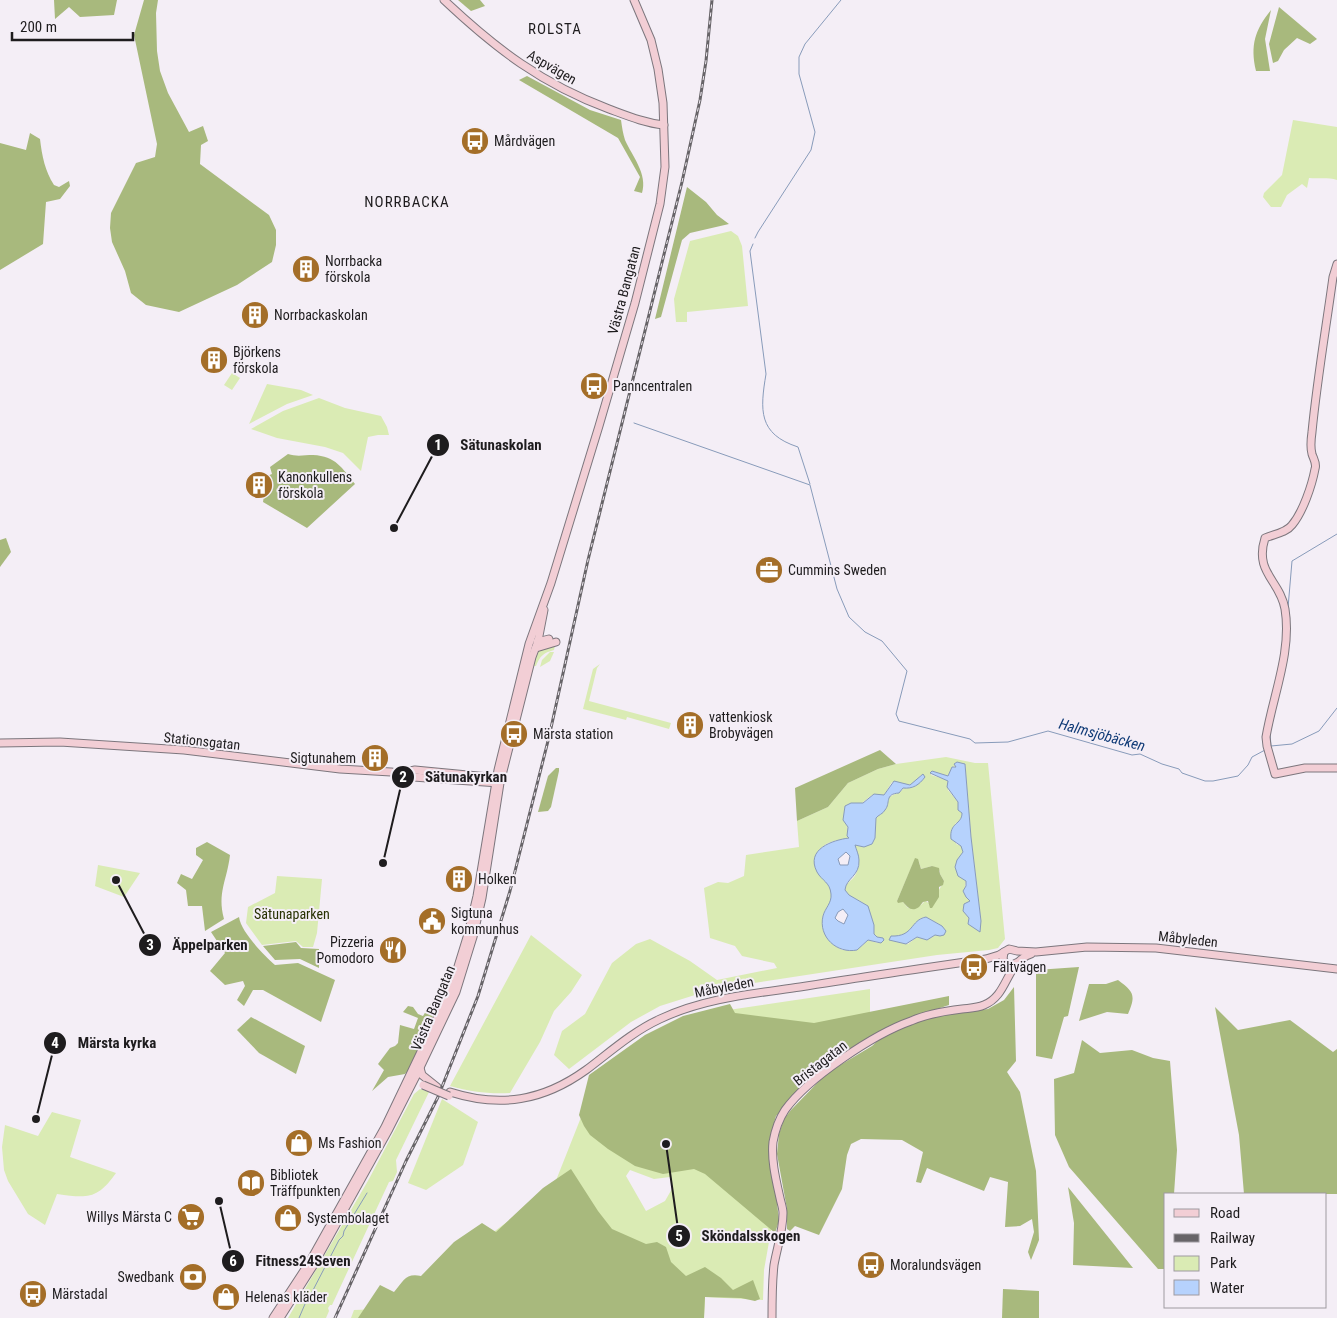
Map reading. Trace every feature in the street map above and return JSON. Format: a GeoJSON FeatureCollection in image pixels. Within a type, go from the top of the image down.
{"type":"FeatureCollection","features":[{"type":"Feature","properties":{"kind":"street","name":"Aspvägen"},"geometry":{"type":"LineString","coordinates":[[444,0],[490,42],[549,82],[575,95],[632,118],[664,125]]}},
{"type":"Feature","properties":{"kind":"street","name":"Västra Bangatan"},"geometry":{"type":"LineString","coordinates":[[539,645],[536,638],[538,625],[635,303],[660,204],[665,167],[664,125],[658,69],[650,40],[634,0]]}},
{"type":"Feature","properties":{"kind":"street"},"geometry":{"type":"LineString","coordinates":[[1337,264],[1333,277],[1315,401],[1311,440],[1316,466],[1313,478],[1297,517],[1291,526],[1285,531],[1265,538],[1262,550],[1266,572],[1282,599],[1286,622],[1284,654],[1266,737],[1275,774],[1305,768],[1337,768]]}},
{"type":"Feature","properties":{"kind":"street","name":"Västra Bangatan"},"geometry":{"type":"LineString","coordinates":[[280,1318],[337,1224],[411,1079],[451,989],[477,896],[498,781],[532,632],[538,625]]}},
{"type":"Feature","properties":{"kind":"street"},"geometry":{"type":"LineString","coordinates":[[538,625],[549,639],[539,645]]}},
{"type":"Feature","properties":{"kind":"street","name":"Västra Bangatan"},"geometry":{"type":"LineString","coordinates":[[526,659],[534,645],[539,645]]}},
{"type":"Feature","properties":{"kind":"street","name":"Västra Bangatan"},"geometry":{"type":"LineString","coordinates":[[273,1318],[309,1263],[411,1079],[420,1068],[456,992],[473,937],[482,898],[498,781],[532,657],[539,645]]}},
{"type":"Feature","properties":{"kind":"street","name":"Stationsgatan"},"geometry":{"type":"LineString","coordinates":[[0,743],[51,742],[184,750],[359,771],[401,773],[414,777],[498,781]]}},
{"type":"Feature","properties":{"kind":"street","name":"Måbyleden"},"geometry":{"type":"LineString","coordinates":[[424,1082],[450,1094],[472,1101],[528,1097],[552,1090],[577,1076],[623,1041],[650,1024],[694,1006],[733,997],[986,959],[1009,948],[1017,951],[1036,952],[1095,947],[1156,948],[1337,969]]}},
{"type":"Feature","properties":{"kind":"street"},"geometry":{"type":"LineString","coordinates":[[1017,951],[1019,957],[1017,962]]}},
{"type":"Feature","properties":{"kind":"street"},"geometry":{"type":"LineString","coordinates":[[1004,952],[1002,959],[1005,963],[1007,981]]}},
{"type":"Feature","properties":{"kind":"street","name":"Måbyleden"},"geometry":{"type":"LineString","coordinates":[[986,959],[1013,965],[1024,956],[1036,952]]}},
{"type":"Feature","properties":{"kind":"street","name":"Bristagatan"},"geometry":{"type":"LineString","coordinates":[[772,1318],[772,1284],[783,1211],[773,1161],[773,1142],[777,1126],[784,1112],[813,1081],[883,1033],[911,1020],[935,1013],[983,1006],[996,998],[1003,989],[1017,962]]}},
{"type":"Feature","properties":{"kind":"street"},"geometry":{"type":"LineString","coordinates":[[420,1068],[424,1082]]}},
{"type":"Feature","properties":{"kind":"street","name":"Måbyleden"},"geometry":{"type":"LineString","coordinates":[[411,1079],[424,1082],[450,1094]]}},
{"type":"Feature","properties":{"kind":"green space"},"geometry":{"type":"Polygon","coordinates":[[[54,0],[117,0],[114,15],[80,17],[69,7],[55,19],[54,0]]]}},
{"type":"Feature","properties":{"kind":"green space"},"geometry":{"type":"Polygon","coordinates":[[[144,0],[158,0],[156,13],[157,51],[160,71],[168,93],[189,132],[203,126],[208,141],[201,145],[200,164],[269,215],[276,230],[276,245],[272,262],[237,285],[179,312],[146,305],[131,293],[125,271],[112,242],[110,228],[111,213],[136,163],[155,157],[157,144],[134,35],[144,0]]]}},
{"type":"Feature","properties":{"kind":"green space"},"geometry":{"type":"Polygon","coordinates":[[[458,0],[480,0],[485,6],[471,11],[458,0]]]}},
{"type":"Feature","properties":{"kind":"green space"},"geometry":{"type":"Polygon","coordinates":[[[1279,7],[1317,39],[1310,44],[1297,38],[1284,50],[1278,61],[1273,63],[1269,44],[1279,7]]]}},
{"type":"Feature","properties":{"kind":"green space"},"geometry":{"type":"Polygon","coordinates":[[[1271,10],[1265,39],[1270,71],[1256,71],[1254,62],[1255,38],[1261,24],[1271,10]]]}},
{"type":"Feature","properties":{"kind":"green space"},"geometry":{"type":"Polygon","coordinates":[[[527,76],[590,110],[621,120],[625,140],[641,172],[643,179],[642,193],[634,191],[640,177],[618,138],[519,80],[527,76]]]}},
{"type":"Feature","properties":{"kind":"green space"},"geometry":{"type":"Polygon","coordinates":[[[1293,120],[1337,127],[1337,180],[1309,178],[1307,188],[1302,184],[1287,195],[1281,207],[1271,207],[1263,197],[1264,193],[1282,175],[1293,120]]]}},
{"type":"Feature","properties":{"kind":"green space"},"geometry":{"type":"Polygon","coordinates":[[[30,133],[40,139],[44,163],[54,185],[59,187],[69,181],[70,186],[60,199],[46,202],[43,244],[0,270],[0,143],[26,150],[30,133]]]}},
{"type":"Feature","properties":{"kind":"green space"},"geometry":{"type":"Polygon","coordinates":[[[687,187],[729,224],[690,233],[682,240],[661,317],[655,319],[687,187]]]}},
{"type":"Feature","properties":{"kind":"green space"},"geometry":{"type":"Polygon","coordinates":[[[731,231],[738,236],[742,246],[748,306],[687,312],[687,322],[676,322],[674,299],[690,241],[731,231]]]}},
{"type":"Feature","properties":{"kind":"green space"},"geometry":{"type":"Polygon","coordinates":[[[232,373],[240,378],[232,390],[224,385],[232,373]]]}},
{"type":"Feature","properties":{"kind":"green space"},"geometry":{"type":"Polygon","coordinates":[[[267,384],[301,390],[313,395],[287,404],[249,424],[267,384]]]}},
{"type":"Feature","properties":{"kind":"green space"},"geometry":{"type":"Polygon","coordinates":[[[319,398],[345,408],[381,416],[389,435],[368,437],[361,471],[343,453],[325,447],[277,438],[251,429],[283,411],[319,398]]]}},
{"type":"Feature","properties":{"kind":"green space"},"geometry":{"type":"Polygon","coordinates":[[[288,454],[321,456],[333,460],[355,484],[307,528],[263,502],[267,476],[272,474],[270,467],[288,454]]]}},
{"type":"Feature","properties":{"kind":"green space"},"geometry":{"type":"Polygon","coordinates":[[[6,538],[11,552],[0,567],[0,540],[6,538]]]}},
{"type":"Feature","properties":{"kind":"green space"},"geometry":{"type":"Polygon","coordinates":[[[555,646],[554,650],[541,657],[536,666],[532,666],[539,650],[555,646]]]}},
{"type":"Feature","properties":{"kind":"green space"},"geometry":{"type":"Polygon","coordinates":[[[550,652],[554,652],[550,661],[540,667],[542,660],[550,652]]]}},
{"type":"Feature","properties":{"kind":"green space"},"geometry":{"type":"Polygon","coordinates":[[[600,664],[597,668],[589,701],[671,723],[669,729],[627,717],[626,720],[583,709],[593,669],[600,664]]]}},
{"type":"Feature","properties":{"kind":"green space"},"geometry":{"type":"Polygon","coordinates":[[[880,750],[896,764],[878,769],[848,783],[828,807],[797,821],[795,788],[880,750]]]}},
{"type":"Feature","properties":{"kind":"green space"},"geometry":{"type":"Polygon","coordinates":[[[946,757],[975,763],[988,763],[1005,939],[998,948],[937,955],[714,989],[660,1006],[631,1022],[569,1069],[554,1055],[562,1031],[585,1014],[612,963],[636,944],[650,939],[690,961],[717,980],[777,968],[774,963],[742,956],[735,946],[710,938],[704,888],[718,882],[728,883],[744,876],[746,855],[799,847],[797,821],[828,807],[848,783],[878,769],[896,764],[946,757]],[[965,764],[952,767],[948,776],[932,771],[931,775],[948,780],[948,790],[958,802],[958,808],[962,813],[961,819],[955,824],[956,844],[962,846],[963,852],[958,870],[960,877],[966,881],[964,893],[970,901],[967,915],[969,918],[968,924],[981,921],[965,764]],[[921,775],[913,784],[907,785],[892,782],[884,795],[872,795],[862,803],[845,806],[844,814],[848,828],[847,836],[872,844],[875,838],[876,818],[887,806],[889,797],[904,788],[917,785],[923,779],[921,775]],[[839,840],[830,842],[820,849],[815,861],[831,893],[830,902],[823,915],[822,927],[824,932],[833,944],[842,950],[862,946],[868,940],[878,943],[877,937],[873,934],[873,923],[869,910],[845,890],[847,884],[857,871],[859,860],[856,850],[846,842],[839,840]],[[915,859],[897,901],[903,902],[908,908],[921,905],[925,901],[930,906],[944,881],[940,871],[932,866],[921,869],[919,862],[915,859]],[[926,917],[921,918],[910,931],[899,937],[894,936],[893,941],[908,944],[917,937],[927,940],[937,934],[942,926],[926,917]]]}},
{"type":"Feature","properties":{"kind":"green space"},"geometry":{"type":"Polygon","coordinates":[[[556,768],[559,768],[559,771],[551,807],[548,811],[538,812],[548,776],[556,768]]]}},
{"type":"Feature","properties":{"kind":"green space"},"geometry":{"type":"Polygon","coordinates":[[[207,842],[230,855],[222,894],[224,919],[205,931],[202,906],[188,906],[186,890],[177,883],[181,874],[192,879],[203,860],[196,855],[196,848],[207,842]]]}},
{"type":"Feature","properties":{"kind":"green space"},"geometry":{"type":"Polygon","coordinates":[[[915,858],[918,859],[921,869],[932,866],[939,868],[944,881],[943,885],[939,887],[939,897],[932,908],[930,908],[928,901],[912,909],[908,908],[903,902],[898,903],[897,901],[915,858]]]}},
{"type":"Feature","properties":{"kind":"green space"},"geometry":{"type":"Polygon","coordinates":[[[98,865],[140,873],[124,897],[95,886],[98,865]]]}},
{"type":"Feature","properties":{"kind":"green space","name":"Sätunaparken"},"geometry":{"type":"Polygon","coordinates":[[[277,876],[322,879],[317,933],[313,947],[303,947],[296,941],[262,945],[246,923],[248,907],[275,893],[277,876]]]}},
{"type":"Feature","properties":{"kind":"green space"},"geometry":{"type":"Polygon","coordinates":[[[239,917],[248,936],[275,965],[298,963],[335,980],[321,1022],[263,990],[253,990],[244,1006],[237,1000],[245,986],[243,981],[225,985],[210,971],[225,953],[211,932],[239,917]]]}},
{"type":"Feature","properties":{"kind":"green space"},"geometry":{"type":"Polygon","coordinates":[[[531,935],[582,975],[571,992],[554,1011],[540,1042],[510,1093],[480,1092],[450,1086],[531,935]]]}},
{"type":"Feature","properties":{"kind":"green space"},"geometry":{"type":"Polygon","coordinates":[[[296,942],[301,948],[319,949],[319,968],[300,959],[275,960],[263,946],[296,942]]]}},
{"type":"Feature","properties":{"kind":"green space"},"geometry":{"type":"Polygon","coordinates":[[[1079,967],[1068,1016],[1064,1017],[1052,1059],[1036,1056],[1036,970],[1079,967]]]}},
{"type":"Feature","properties":{"kind":"green space"},"geometry":{"type":"Polygon","coordinates":[[[1118,980],[1132,994],[1133,998],[1128,1014],[1107,1012],[1079,1021],[1089,984],[1106,984],[1118,980]]]}},
{"type":"Feature","properties":{"kind":"green space"},"geometry":{"type":"Polygon","coordinates":[[[1014,987],[1016,1061],[1007,1072],[1020,1092],[1036,1171],[1039,1240],[1031,1260],[1028,1252],[1034,1232],[1032,1219],[1020,1226],[1005,1227],[1008,1182],[990,1177],[984,1191],[927,1168],[921,1183],[916,1182],[923,1152],[902,1140],[861,1139],[851,1144],[847,1155],[842,1189],[819,1235],[795,1226],[790,1231],[787,1229],[787,1209],[777,1154],[779,1134],[784,1119],[791,1110],[827,1073],[872,1046],[886,1033],[919,1019],[988,1009],[1004,1000],[1014,987]]]}},
{"type":"Feature","properties":{"kind":"green space"},"geometry":{"type":"Polygon","coordinates":[[[870,989],[870,1027],[826,1054],[763,1129],[772,1225],[764,1270],[763,1300],[705,1297],[704,1318],[351,1318],[354,1310],[381,1309],[472,1248],[553,1188],[595,1082],[708,1013],[870,989]],[[630,1170],[626,1176],[646,1211],[665,1201],[673,1187],[670,1177],[654,1179],[630,1170]]]}},
{"type":"Feature","properties":{"kind":"green space"},"geometry":{"type":"Polygon","coordinates":[[[439,992],[441,998],[409,1069],[405,1074],[388,1077],[372,1091],[384,1070],[378,1064],[390,1048],[398,1043],[400,1025],[414,1029],[418,1018],[403,1012],[408,1006],[413,1007],[418,1014],[423,1016],[434,998],[437,998],[439,992]]]}},
{"type":"Feature","properties":{"kind":"green space"},"geometry":{"type":"Polygon","coordinates":[[[949,996],[949,1005],[916,1016],[850,1051],[807,1082],[776,1116],[769,1141],[770,1162],[775,1184],[779,1221],[775,1233],[705,1174],[694,1169],[663,1174],[635,1166],[590,1135],[579,1115],[589,1075],[645,1035],[683,1016],[730,1004],[735,1013],[814,1023],[949,996]]]}},
{"type":"Feature","properties":{"kind":"green space"},"geometry":{"type":"Polygon","coordinates":[[[1215,1007],[1238,1030],[1290,1020],[1333,1052],[1337,1049],[1337,1194],[1244,1193],[1239,1135],[1215,1007]]]}},
{"type":"Feature","properties":{"kind":"green space"},"geometry":{"type":"Polygon","coordinates":[[[251,1017],[305,1046],[296,1074],[259,1053],[237,1030],[251,1017]]]}},
{"type":"Feature","properties":{"kind":"green space"},"geometry":{"type":"Polygon","coordinates":[[[1082,1040],[1100,1053],[1132,1050],[1153,1058],[1170,1061],[1177,1150],[1174,1193],[1164,1193],[1164,1269],[1158,1269],[1069,1167],[1055,1135],[1054,1079],[1074,1073],[1082,1040]]]}},
{"type":"Feature","properties":{"kind":"green space"},"geometry":{"type":"Polygon","coordinates":[[[420,1089],[429,1092],[396,1160],[397,1172],[393,1181],[389,1182],[332,1305],[328,1308],[329,1311],[326,1318],[288,1318],[369,1179],[414,1094],[420,1089]]]}},
{"type":"Feature","properties":{"kind":"green space"},"geometry":{"type":"Polygon","coordinates":[[[442,1099],[478,1122],[463,1165],[426,1190],[408,1183],[442,1099]]]}},
{"type":"Feature","properties":{"kind":"green space"},"geometry":{"type":"Polygon","coordinates":[[[52,1112],[81,1120],[70,1157],[116,1173],[97,1193],[84,1196],[57,1194],[45,1225],[28,1214],[8,1181],[4,1170],[2,1147],[5,1125],[38,1136],[52,1112]]]}},
{"type":"Feature","properties":{"kind":"green space"},"geometry":{"type":"Polygon","coordinates":[[[571,1169],[612,1229],[646,1244],[657,1242],[666,1247],[671,1262],[686,1276],[705,1267],[721,1278],[733,1290],[753,1280],[760,1299],[755,1301],[741,1298],[705,1297],[704,1318],[358,1318],[380,1285],[394,1292],[408,1277],[421,1276],[454,1242],[482,1223],[496,1232],[543,1188],[571,1169]]]}},
{"type":"Feature","properties":{"kind":"green space"},"geometry":{"type":"Polygon","coordinates":[[[1068,1187],[1133,1268],[1073,1265],[1074,1223],[1068,1187]]]}},
{"type":"Feature","properties":{"kind":"green space"},"geometry":{"type":"Polygon","coordinates":[[[1003,1289],[1039,1291],[1039,1318],[1002,1318],[1003,1289]]]}},
{"type":"Feature","properties":{"kind":"water"},"geometry":{"type":"Polygon","coordinates":[[[957,762],[965,764],[981,921],[980,932],[968,924],[969,918],[963,911],[964,904],[970,901],[963,891],[966,881],[958,876],[955,867],[957,860],[963,852],[961,846],[951,839],[951,833],[954,826],[960,820],[962,813],[958,810],[958,802],[947,787],[948,781],[930,773],[932,771],[948,776],[952,767],[956,767],[954,764],[957,762]]]}},
{"type":"Feature","properties":{"kind":"water"},"geometry":{"type":"Polygon","coordinates":[[[923,774],[925,777],[918,784],[910,788],[903,788],[899,793],[891,795],[887,807],[876,818],[875,838],[872,844],[864,847],[855,845],[859,856],[859,865],[845,890],[849,895],[868,906],[874,925],[874,934],[884,940],[881,943],[868,940],[857,950],[850,951],[836,947],[823,931],[823,916],[831,894],[827,884],[817,872],[814,864],[815,857],[822,847],[849,838],[847,836],[848,827],[843,820],[845,806],[851,803],[863,803],[874,794],[884,795],[894,781],[910,785],[923,774]],[[846,852],[838,859],[840,865],[848,865],[850,856],[846,852]],[[843,909],[838,912],[835,918],[844,924],[848,915],[843,909]]]}},
{"type":"Feature","properties":{"kind":"water"},"geometry":{"type":"Polygon","coordinates":[[[926,917],[942,926],[946,931],[944,935],[935,935],[927,940],[917,937],[906,944],[889,940],[891,936],[904,934],[917,921],[926,917]]]}},
{"type":"Feature","properties":{"kind":"waterway"},"geometry":{"type":"LineString","coordinates":[[755,238],[811,150],[815,132],[799,74],[799,57],[805,44],[841,0]]}},
{"type":"Feature","properties":{"kind":"waterway"},"geometry":{"type":"LineString","coordinates":[[753,244],[750,251],[766,374],[763,399],[765,419],[775,435],[785,442],[798,447],[810,484]]}},
{"type":"Feature","properties":{"kind":"waterway","name":"Halmsjöbäcken"},"geometry":{"type":"LineString","coordinates":[[634,423],[810,485],[837,589],[849,617],[865,632],[882,641],[907,671],[896,714],[899,721],[970,739],[975,743],[1008,742],[1048,731],[1132,755],[1140,754],[1205,781],[1238,776],[1248,765],[1252,757],[1265,750]]}},
{"type":"Feature","properties":{"kind":"waterway"},"geometry":{"type":"LineString","coordinates":[[1288,608],[1292,561],[1337,534]]}},
{"type":"Feature","properties":{"kind":"waterway","name":"Halmsjöbäcken"},"geometry":{"type":"LineString","coordinates":[[1278,698],[1270,733],[1271,746],[1292,744],[1319,731],[1337,708]]}},
{"type":"Feature","properties":{"kind":"waterway"},"geometry":{"type":"LineString","coordinates":[[299,1318],[308,1297],[339,1240],[367,1193]]}},
{"type":"Feature","properties":{"kind":"railway"},"geometry":{"type":"LineString","coordinates":[[335,1318],[406,1161],[438,1097],[478,996],[510,891],[549,737],[588,560],[682,182],[700,100],[712,0]]}},
{"type":"Feature","properties":{"kind":"place","name":"Mårdvägen"},"geometry":{"type":"Point","coordinates":[475,141]}},
{"type":"Feature","properties":{"kind":"place","name":"Norrbacka förskola"},"geometry":{"type":"Point","coordinates":[306,269]}},
{"type":"Feature","properties":{"kind":"place","name":"Norrbackaskolan"},"geometry":{"type":"Point","coordinates":[255,315]}},
{"type":"Feature","properties":{"kind":"place","name":"Björkens förskola"},"geometry":{"type":"Point","coordinates":[214,360]}},
{"type":"Feature","properties":{"kind":"place","name":"Panncentralen"},"geometry":{"type":"Point","coordinates":[594,386]}},
{"type":"Feature","properties":{"kind":"place","name":"Kanonkullens förskola"},"geometry":{"type":"Point","coordinates":[259,485]}},
{"type":"Feature","properties":{"kind":"place","name":"Sätunaskolan"},"geometry":{"type":"Point","coordinates":[394,528]}},
{"type":"Feature","properties":{"kind":"place","name":"Cummins Sweden"},"geometry":{"type":"Point","coordinates":[769,570]}},
{"type":"Feature","properties":{"kind":"place","name":"vattenkiosk Brobyvägen"},"geometry":{"type":"Point","coordinates":[690,725]}},
{"type":"Feature","properties":{"kind":"place","name":"Märsta station"},"geometry":{"type":"Point","coordinates":[514,734]}},
{"type":"Feature","properties":{"kind":"place","name":"Sigtunahem"},"geometry":{"type":"Point","coordinates":[375,758]}},
{"type":"Feature","properties":{"kind":"place","name":"Sätunakyrkan"},"geometry":{"type":"Point","coordinates":[383,863]}},
{"type":"Feature","properties":{"kind":"place","name":"Holken"},"geometry":{"type":"Point","coordinates":[459,879]}},
{"type":"Feature","properties":{"kind":"place","name":"Äppelparken"},"geometry":{"type":"Point","coordinates":[116,880]}},
{"type":"Feature","properties":{"kind":"place","name":"Sigtuna kommunhus"},"geometry":{"type":"Point","coordinates":[432,921]}},
{"type":"Feature","properties":{"kind":"place","name":"Pizzeria Pomodoro"},"geometry":{"type":"Point","coordinates":[393,950]}},
{"type":"Feature","properties":{"kind":"place","name":"Fältvägen"},"geometry":{"type":"Point","coordinates":[974,967]}},
{"type":"Feature","properties":{"kind":"place","name":"Märsta kyrka"},"geometry":{"type":"Point","coordinates":[36,1119]}},
{"type":"Feature","properties":{"kind":"place","name":"Ms Fashion"},"geometry":{"type":"Point","coordinates":[299,1143]}},
{"type":"Feature","properties":{"kind":"place","name":"Sköndalsskogen"},"geometry":{"type":"Point","coordinates":[666,1144]}},
{"type":"Feature","properties":{"kind":"place","name":"Bibliotek Träffpunkten"},"geometry":{"type":"Point","coordinates":[251,1183]}},
{"type":"Feature","properties":{"kind":"place","name":"Fitness24Seven"},"geometry":{"type":"Point","coordinates":[219,1201]}},
{"type":"Feature","properties":{"kind":"place","name":"Willys Märsta C"},"geometry":{"type":"Point","coordinates":[191,1217]}},
{"type":"Feature","properties":{"kind":"place","name":"Systembolaget"},"geometry":{"type":"Point","coordinates":[288,1218]}},
{"type":"Feature","properties":{"kind":"place","name":"Moralundsvägen"},"geometry":{"type":"Point","coordinates":[871,1265]}},
{"type":"Feature","properties":{"kind":"place","name":"Swedbank"},"geometry":{"type":"Point","coordinates":[193,1277]}},
{"type":"Feature","properties":{"kind":"place","name":"Märstadal"},"geometry":{"type":"Point","coordinates":[33,1294]}},
{"type":"Feature","properties":{"kind":"place","name":"Helenas kläder"},"geometry":{"type":"Point","coordinates":[226,1297]}},
{"type":"Feature","properties":{"kind":"district","name":"ROLSTA"},"geometry":{"type":"Point","coordinates":[555,29]}},
{"type":"Feature","properties":{"kind":"district","name":"NORRBACKA"},"geometry":{"type":"Point","coordinates":[407,202]}}]}
